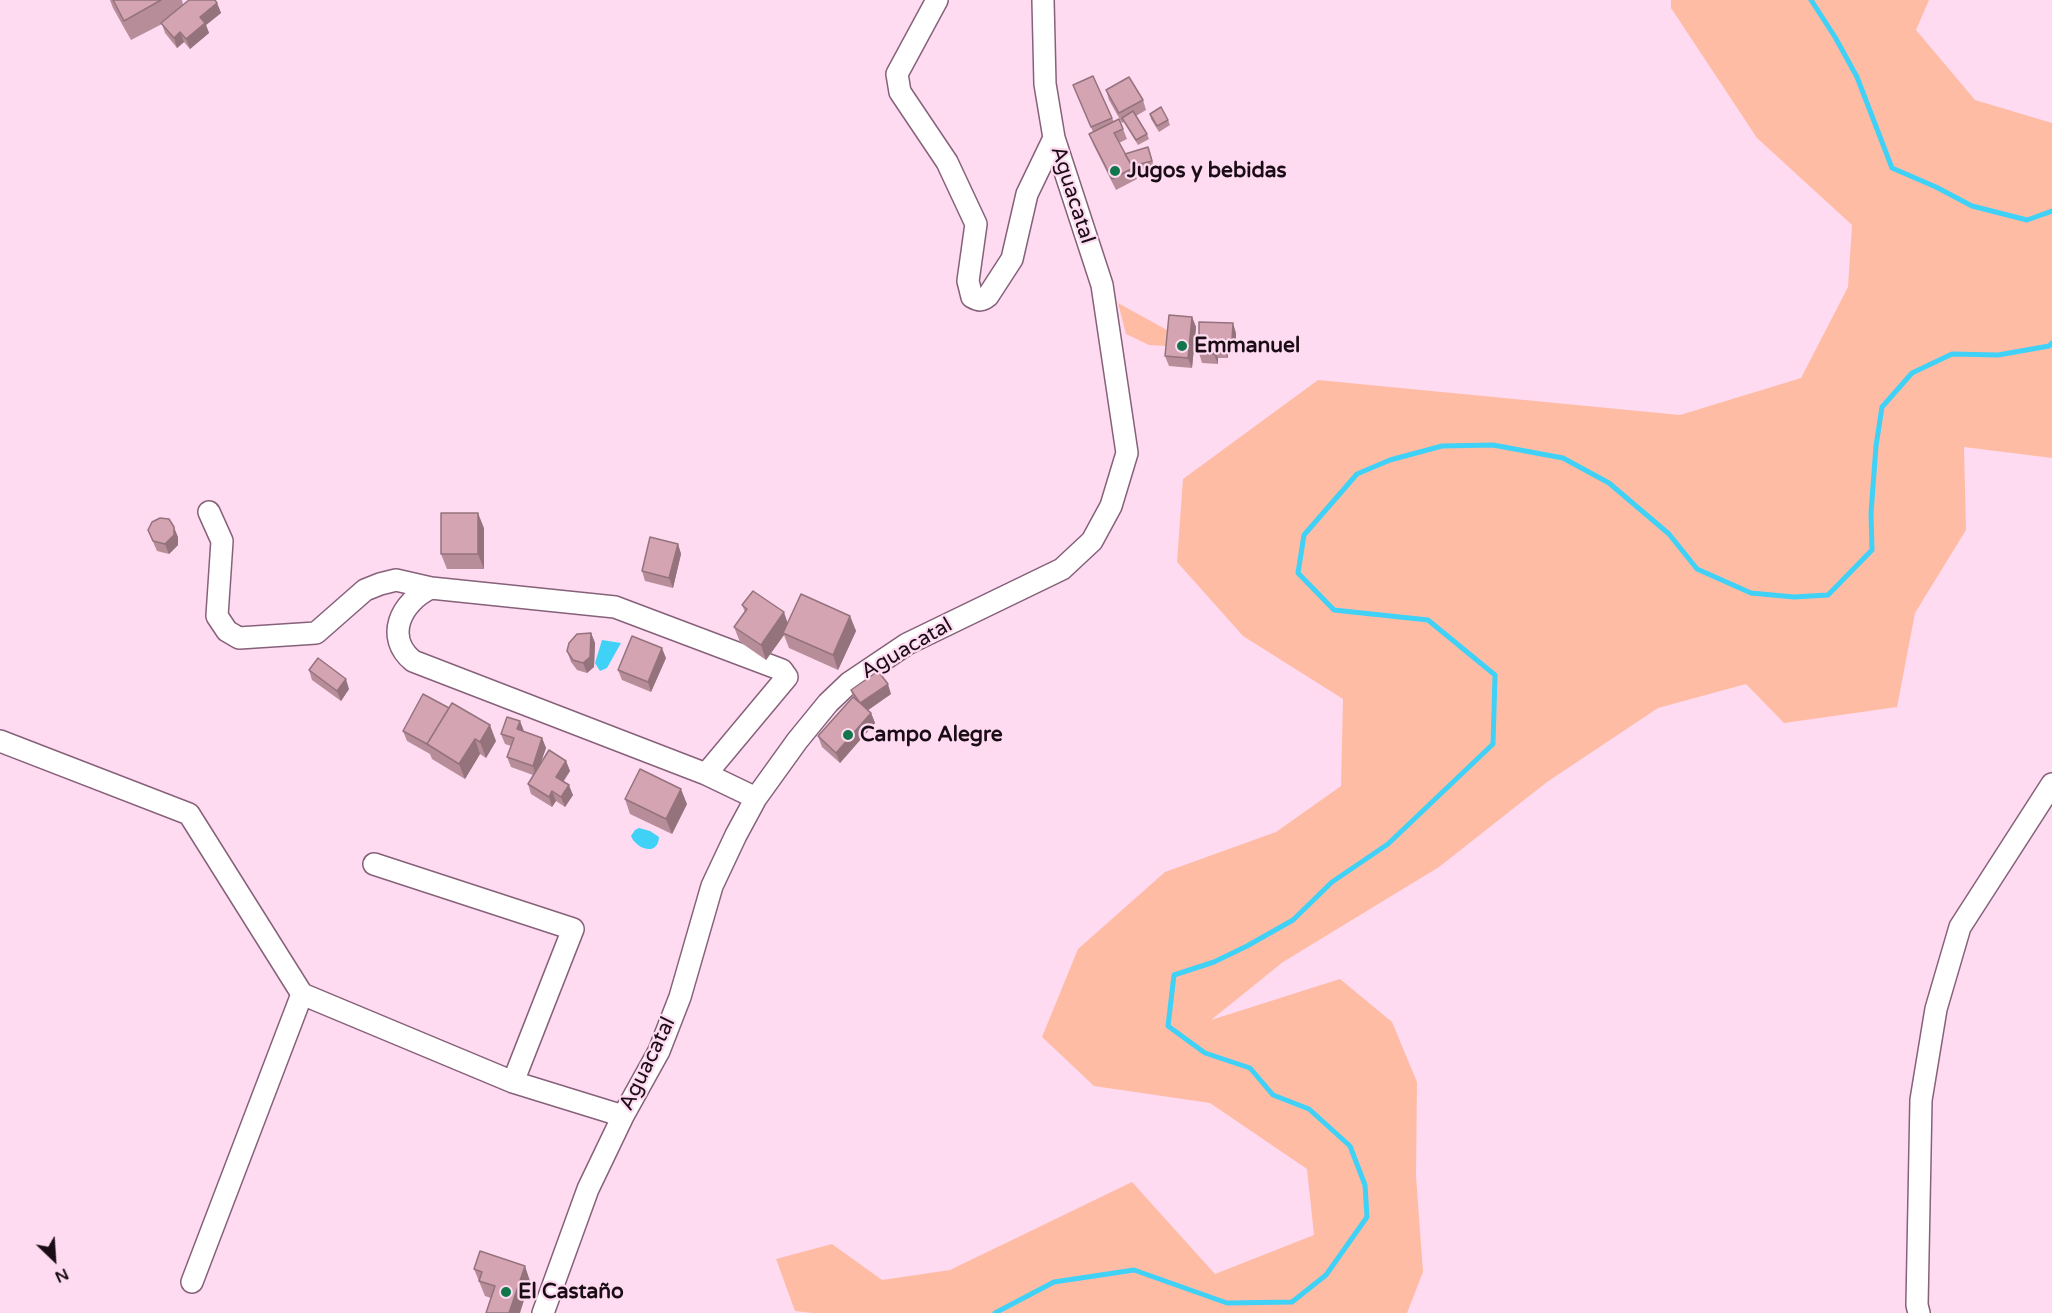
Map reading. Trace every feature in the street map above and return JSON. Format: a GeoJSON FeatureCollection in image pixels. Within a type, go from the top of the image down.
{"type":"FeatureCollection","features":[{"type":"Feature","properties":{"kind":"street"},"geometry":{"type":"LineString","coordinates":[[937,0],[897,74],[900,92],[947,162],[976,224],[968,282],[972,297],[978,301],[988,296],[1012,259],[1027,194],[1054,138]]}},
{"type":"Feature","properties":{"kind":"street","name":"Aguacatal"},"geometry":{"type":"LineString","coordinates":[[543,1313],[588,1190],[623,1116],[659,1052],[680,997],[712,886],[756,798],[797,741],[828,703],[849,683],[907,644],[1062,569],[1092,541],[1111,506],[1127,453],[1102,285],[1054,138],[1045,84],[1043,0]]}},
{"type":"Feature","properties":{"kind":"street"},"geometry":{"type":"LineString","coordinates":[[209,512],[222,541],[217,616],[227,631],[239,639],[316,633],[365,590],[396,580],[431,588],[615,607],[782,670],[787,677],[706,774]]}},
{"type":"Feature","properties":{"kind":"street"},"geometry":{"type":"LineString","coordinates":[[431,588],[418,594],[397,625],[398,640],[404,654],[413,661],[706,774],[756,798]]}},
{"type":"Feature","properties":{"kind":"street"},"geometry":{"type":"LineString","coordinates":[[0,741],[189,814],[302,994],[513,1082],[623,1116]]}},
{"type":"Feature","properties":{"kind":"street"},"geometry":{"type":"LineString","coordinates":[[1919,1313],[1917,1305],[1920,1100],[1936,1009],[1960,927],[2052,784]]}},
{"type":"Feature","properties":{"kind":"street"},"geometry":{"type":"LineString","coordinates":[[374,864],[573,929],[513,1082]]}},
{"type":"Feature","properties":{"kind":"street"},"geometry":{"type":"LineString","coordinates":[[192,1282],[302,994]]}},
{"type":"Feature","properties":{"kind":"shaded area"},"geometry":{"type":"Polygon","coordinates":[[[1671,0],[1929,0],[1916,30],[1975,100],[2052,123],[2052,458],[1964,447],[1966,530],[1915,613],[1897,707],[1784,723],[1746,684],[1658,708],[1547,782],[1439,867],[1283,962],[1211,1020],[1340,979],[1392,1022],[1417,1082],[1416,1176],[1423,1272],[1407,1313],[812,1313],[795,1311],[776,1259],[832,1244],[882,1280],[950,1270],[1132,1182],[1215,1274],[1314,1235],[1307,1169],[1210,1103],[1094,1086],[1042,1037],[1078,949],[1165,872],[1276,832],[1341,786],[1343,699],[1243,636],[1177,562],[1183,479],[1318,380],[1680,415],[1801,378],[1848,287],[1852,225],[1757,138],[1671,8],[1671,0]]]}},
{"type":"Feature","properties":{"kind":"shaded area"},"geometry":{"type":"Polygon","coordinates":[[[1118,303],[1167,330],[1166,346],[1149,345],[1126,334],[1118,303]]]}},
{"type":"Feature","properties":{"kind":"water"},"geometry":{"type":"Polygon","coordinates":[[[602,640],[621,643],[607,668],[600,671],[595,663],[602,640]]]}},
{"type":"Feature","properties":{"kind":"water"},"geometry":{"type":"Polygon","coordinates":[[[639,828],[659,837],[655,847],[646,849],[634,841],[631,836],[639,828]]]}},
{"type":"Feature","properties":{"kind":"building"},"geometry":{"type":"Polygon","coordinates":[[[113,0],[161,0],[124,21],[113,0]]]}},
{"type":"Feature","properties":{"kind":"building"},"geometry":{"type":"Polygon","coordinates":[[[189,0],[215,0],[217,3],[200,17],[205,23],[186,39],[180,32],[174,38],[161,23],[189,0]]]}},
{"type":"Feature","properties":{"kind":"building"},"geometry":{"type":"Polygon","coordinates":[[[1093,76],[1112,118],[1091,127],[1073,85],[1093,76]]]}},
{"type":"Feature","properties":{"kind":"building"},"geometry":{"type":"Polygon","coordinates":[[[1129,77],[1143,100],[1119,113],[1106,90],[1129,77]]]}},
{"type":"Feature","properties":{"kind":"building"},"geometry":{"type":"Polygon","coordinates":[[[1161,107],[1168,120],[1157,126],[1150,114],[1161,107]]]}},
{"type":"Feature","properties":{"kind":"building"},"geometry":{"type":"Polygon","coordinates":[[[1133,111],[1147,134],[1136,140],[1122,118],[1133,111]]]}},
{"type":"Feature","properties":{"kind":"building"},"geometry":{"type":"Polygon","coordinates":[[[1119,119],[1123,129],[1114,133],[1133,168],[1112,179],[1089,134],[1119,119]]]}},
{"type":"Feature","properties":{"kind":"building"},"geometry":{"type":"Polygon","coordinates":[[[1148,147],[1152,161],[1132,166],[1125,154],[1148,147]]]}},
{"type":"Feature","properties":{"kind":"building","name":"Emmanuel"},"geometry":{"type":"Polygon","coordinates":[[[1169,315],[1192,317],[1188,358],[1165,356],[1169,315]]]}},
{"type":"Feature","properties":{"kind":"building"},"geometry":{"type":"Polygon","coordinates":[[[1199,322],[1233,323],[1232,340],[1225,340],[1224,348],[1214,348],[1214,354],[1199,353],[1199,322]]]}},
{"type":"Feature","properties":{"kind":"building"},"geometry":{"type":"Polygon","coordinates":[[[441,513],[478,513],[478,554],[441,554],[441,513]]]}},
{"type":"Feature","properties":{"kind":"building"},"geometry":{"type":"Polygon","coordinates":[[[160,518],[169,519],[174,527],[174,535],[165,544],[153,541],[148,530],[152,522],[160,518]]]}},
{"type":"Feature","properties":{"kind":"building"},"geometry":{"type":"Polygon","coordinates":[[[650,537],[678,544],[669,578],[642,571],[650,537]]]}},
{"type":"Feature","properties":{"kind":"building"},"geometry":{"type":"Polygon","coordinates":[[[753,591],[784,612],[761,645],[734,627],[747,609],[742,605],[753,591]]]}},
{"type":"Feature","properties":{"kind":"building"},"geometry":{"type":"Polygon","coordinates":[[[801,594],[850,616],[833,655],[783,633],[801,594]]]}},
{"type":"Feature","properties":{"kind":"building"},"geometry":{"type":"Polygon","coordinates":[[[591,633],[590,657],[583,663],[573,660],[567,651],[569,643],[577,634],[591,633]]]}},
{"type":"Feature","properties":{"kind":"building"},"geometry":{"type":"Polygon","coordinates":[[[632,636],[662,648],[648,682],[618,670],[632,636]]]}},
{"type":"Feature","properties":{"kind":"building"},"geometry":{"type":"Polygon","coordinates":[[[318,658],[346,679],[337,691],[309,670],[318,658]]]}},
{"type":"Feature","properties":{"kind":"building"},"geometry":{"type":"Polygon","coordinates":[[[878,671],[888,684],[860,703],[851,690],[878,671]]]}},
{"type":"Feature","properties":{"kind":"building"},"geometry":{"type":"Polygon","coordinates":[[[423,694],[449,708],[427,744],[403,731],[423,694]]]}},
{"type":"Feature","properties":{"kind":"building"},"geometry":{"type":"Polygon","coordinates":[[[853,697],[871,713],[836,753],[818,736],[853,697]]]}},
{"type":"Feature","properties":{"kind":"building"},"geometry":{"type":"Polygon","coordinates":[[[452,703],[490,725],[480,742],[475,739],[459,764],[427,744],[452,703]]]}},
{"type":"Feature","properties":{"kind":"building"},"geometry":{"type":"Polygon","coordinates":[[[507,717],[520,721],[517,729],[542,738],[533,766],[507,757],[514,738],[501,734],[507,717]]]}},
{"type":"Feature","properties":{"kind":"building"},"geometry":{"type":"Polygon","coordinates":[[[549,750],[566,761],[556,777],[569,785],[561,797],[552,791],[549,797],[528,784],[549,750]]]}},
{"type":"Feature","properties":{"kind":"building"},"geometry":{"type":"Polygon","coordinates":[[[640,769],[681,789],[666,819],[625,799],[640,769]]]}},
{"type":"Feature","properties":{"kind":"building"},"geometry":{"type":"Polygon","coordinates":[[[480,1251],[525,1266],[509,1313],[486,1313],[495,1286],[479,1281],[482,1272],[474,1269],[480,1251]]]}},
{"type":"Feature","properties":{"kind":"waterway"},"geometry":{"type":"LineString","coordinates":[[1811,0],[1857,77],[1892,168],[1972,206],[2027,220],[2052,211]]}},
{"type":"Feature","properties":{"kind":"waterway"},"geometry":{"type":"LineString","coordinates":[[995,1313],[1054,1282],[1134,1270],[1227,1303],[1292,1302],[1326,1275],[1367,1217],[1365,1185],[1350,1146],[1309,1109],[1273,1095],[1250,1068],[1205,1053],[1168,1026],[1174,975],[1214,962],[1293,920],[1332,882],[1388,844],[1493,744],[1495,675],[1428,620],[1334,610],[1298,573],[1304,535],[1357,474],[1390,460],[1442,446],[1493,445],[1563,458],[1609,483],[1669,534],[1697,569],[1751,593],[1794,597],[1828,595],[1872,550],[1871,513],[1876,446],[1882,407],[1912,373],[1952,354],[1998,355],[2049,346],[2052,343]]}},
{"type":"Feature","properties":{"kind":"place","name":"Jugos y bebidas"},"geometry":{"type":"Point","coordinates":[1115,171]}},
{"type":"Feature","properties":{"kind":"place","name":"Emmanuel"},"geometry":{"type":"Point","coordinates":[1182,346]}},
{"type":"Feature","properties":{"kind":"place","name":"Campo Alegre"},"geometry":{"type":"Point","coordinates":[848,735]}},
{"type":"Feature","properties":{"kind":"place","name":"El Castaño"},"geometry":{"type":"Point","coordinates":[506,1292]}}]}
